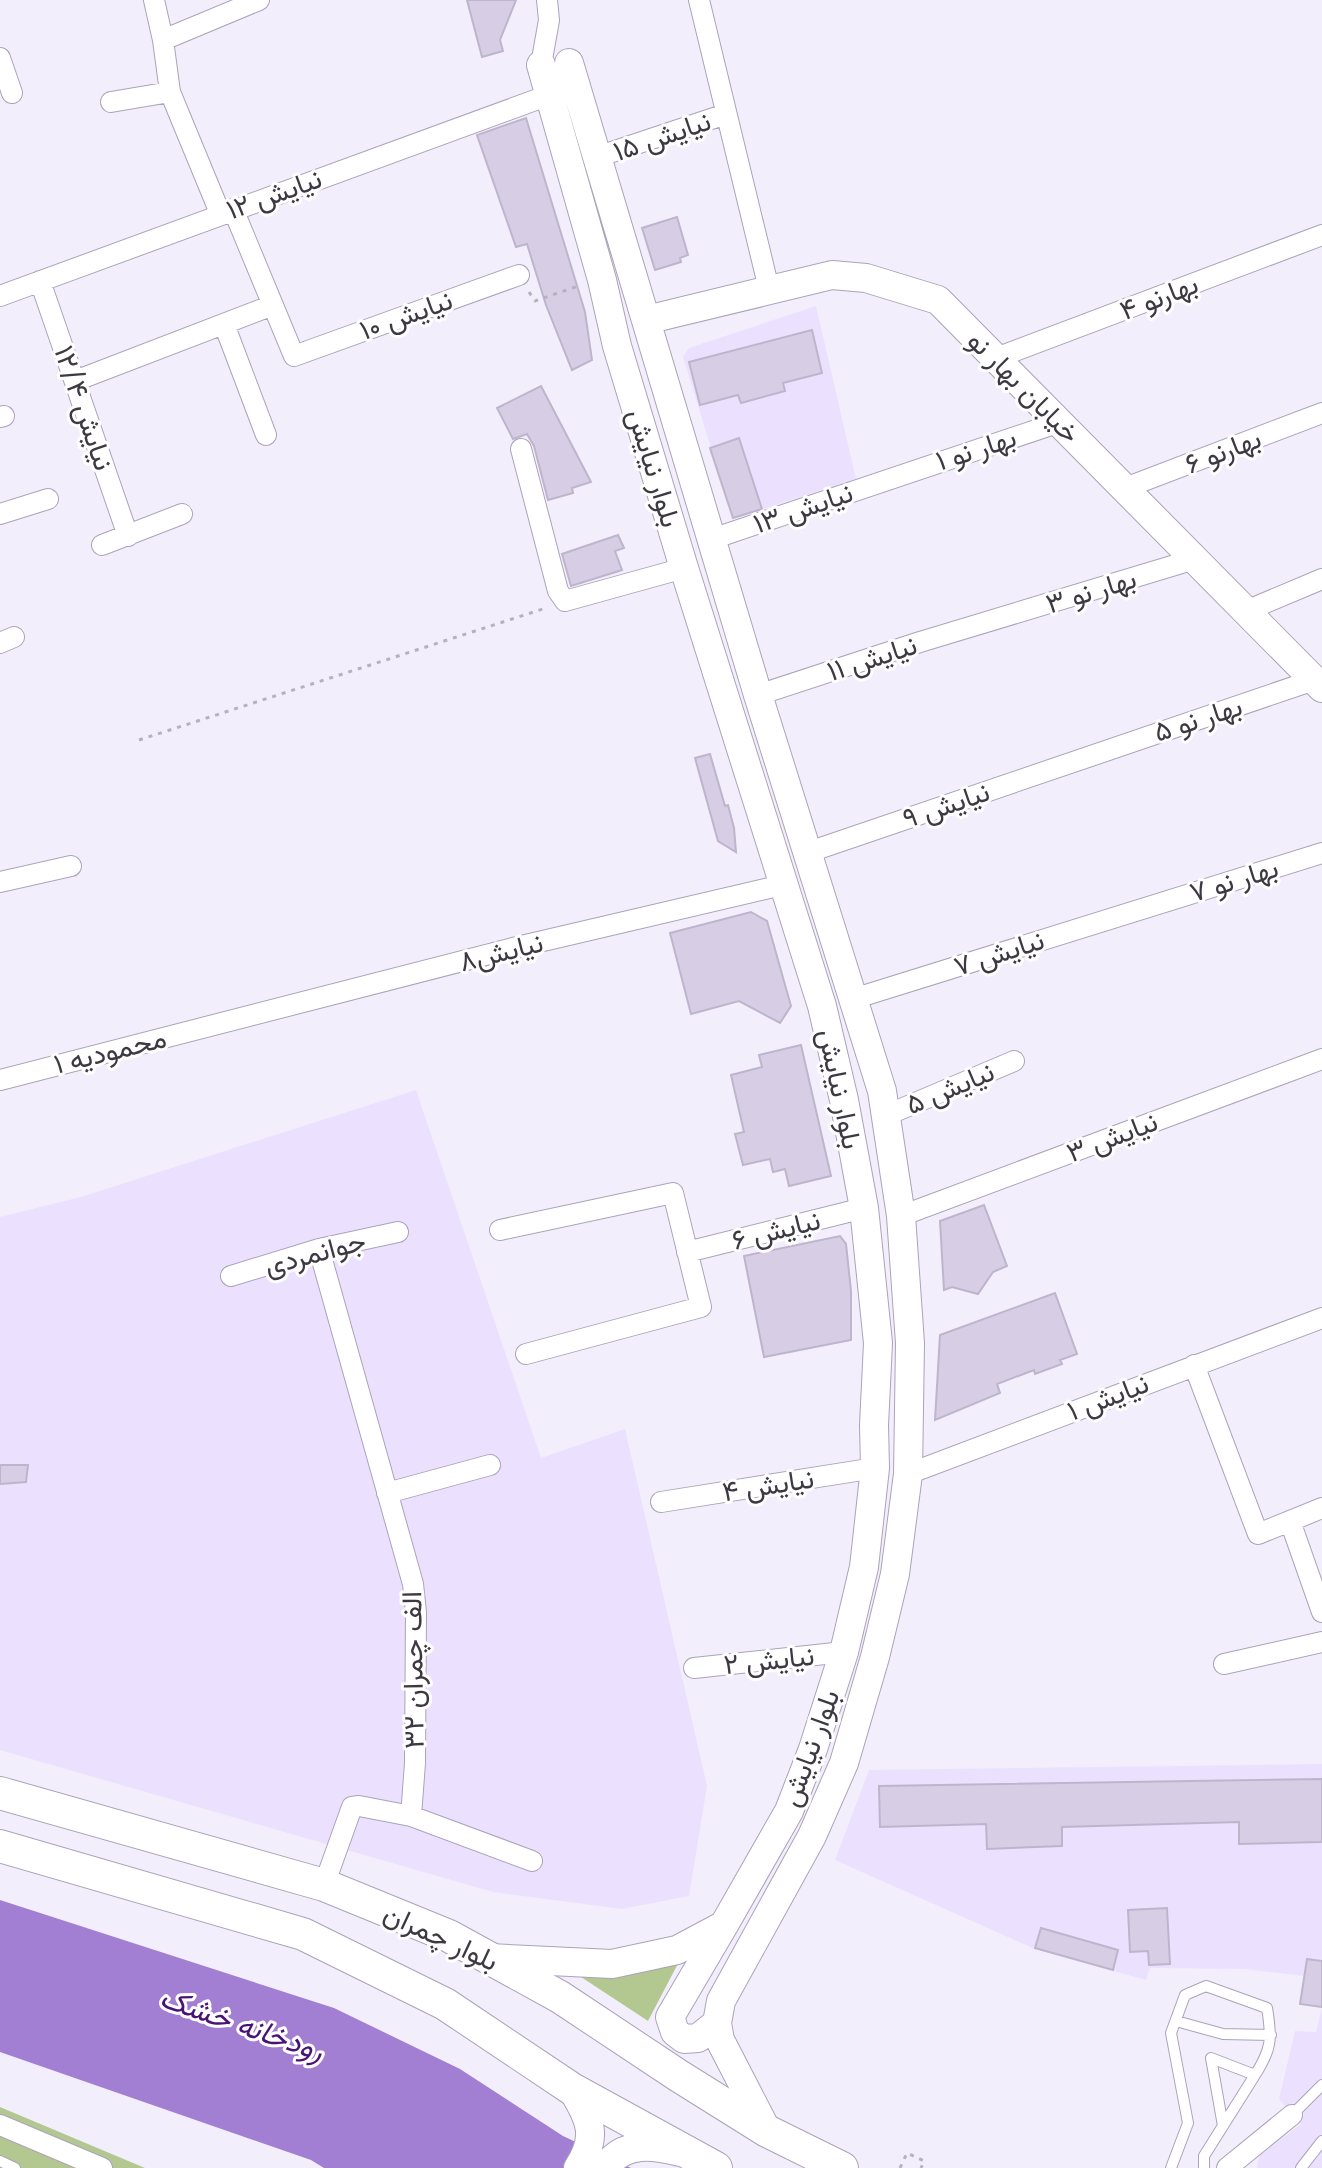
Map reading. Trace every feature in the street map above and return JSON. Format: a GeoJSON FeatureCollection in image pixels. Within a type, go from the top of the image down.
{"type":"FeatureCollection","features":[{"type":"Feature","properties":{"kind":"main road","name":"بلوار نیایش"},"geometry":{"type":"LineString","coordinates":[[555,64],[597,157],[758,695],[882,1091],[901,1216],[910,1343],[908,1474],[895,1574],[844,1763],[812,1836],[721,2001],[717,2023],[698,2038],[684,2039],[675,2032],[670,2017],[782,1823],[813,1749],[844,1652],[864,1567],[875,1468],[878,1343],[864,1208],[844,1100],[822,1006],[617,346],[602,280],[549,95],[555,64]]}},
{"type":"Feature","properties":{"kind":"main road","name":"خیابان بهار نو"},"geometry":{"type":"LineString","coordinates":[[646,320],[832,275],[866,278],[938,300],[1318,684]]}},
{"type":"Feature","properties":{"kind":"main road","name":"بلوار چمران"},"geometry":{"type":"LineString","coordinates":[[0,1793],[324,1885],[449,1936],[560,1997],[767,2131],[842,2168]]}},
{"type":"Feature","properties":{"kind":"main road"},"geometry":{"type":"LineString","coordinates":[[782,1823],[812,1836]]}},
{"type":"Feature","properties":{"kind":"main road","name":"بلوار چمران"},"geometry":{"type":"LineString","coordinates":[[0,1846],[303,1934],[445,2004],[572,2089],[706,2162]]}},
{"type":"Feature","properties":{"kind":"main road"},"geometry":{"type":"LineString","coordinates":[[488,1958],[612,1964],[677,1950],[724,1925]]}},
{"type":"Feature","properties":{"kind":"main road"},"geometry":{"type":"LineString","coordinates":[[717,2023],[720,2040],[767,2131]]}},
{"type":"Feature","properties":{"kind":"main road"},"geometry":{"type":"LineString","coordinates":[[572,2089],[586,2113],[591,2141],[578,2168]]}},
{"type":"Feature","properties":{"kind":"main road"},"geometry":{"type":"LineString","coordinates":[[612,2161],[630,2147],[649,2145],[706,2162]]}},
{"type":"Feature","properties":{"kind":"street"},"geometry":{"type":"LineString","coordinates":[[75,381],[273,305],[170,92],[154,0]]}},
{"type":"Feature","properties":{"kind":"street"},"geometry":{"type":"LineString","coordinates":[[163,40],[259,0]]}},
{"type":"Feature","properties":{"kind":"street"},"geometry":{"type":"LineString","coordinates":[[699,0],[769,289]]}},
{"type":"Feature","properties":{"kind":"street","name":"بلوار نیایش"},"geometry":{"type":"LineString","coordinates":[[548,10],[555,64]]}},
{"type":"Feature","properties":{"kind":"street"},"geometry":{"type":"LineString","coordinates":[[0,58],[12,93]]}},
{"type":"Feature","properties":{"kind":"street"},"geometry":{"type":"LineString","coordinates":[[111,102],[170,92]]}},
{"type":"Feature","properties":{"kind":"street","name":"نیایش ۱۲"},"geometry":{"type":"LineString","coordinates":[[2,290],[40,281],[549,95]]}},
{"type":"Feature","properties":{"kind":"street","name":"۱۵ نیایش"},"geometry":{"type":"LineString","coordinates":[[597,157],[726,114]]}},
{"type":"Feature","properties":{"kind":"street","name":"۴ بهارنو"},"geometry":{"type":"LineString","coordinates":[[996,358],[1322,235]]}},
{"type":"Feature","properties":{"kind":"street","name":"نیایش ۱۰"},"geometry":{"type":"LineString","coordinates":[[273,305],[294,356],[519,275]]}},
{"type":"Feature","properties":{"kind":"street","name":"۱۲/۴ نیایش"},"geometry":{"type":"LineString","coordinates":[[40,281],[128,536]]}},
{"type":"Feature","properties":{"kind":"street"},"geometry":{"type":"LineString","coordinates":[[224,324],[266,435]]}},
{"type":"Feature","properties":{"kind":"street","name":"۶ بهارنو"},"geometry":{"type":"LineString","coordinates":[[1125,488],[1322,413]]}},
{"type":"Feature","properties":{"kind":"street","name":"۱ بهار نو"},"geometry":{"type":"LineString","coordinates":[[893,476],[1060,422]]}},
{"type":"Feature","properties":{"kind":"street"},"geometry":{"type":"LineString","coordinates":[[521,449],[558,591],[565,601],[684,568]]}},
{"type":"Feature","properties":{"kind":"street","name":"نیایش ۱۳"},"geometry":{"type":"LineString","coordinates":[[712,539],[893,476]]}},
{"type":"Feature","properties":{"kind":"street"},"geometry":{"type":"LineString","coordinates":[[0,514],[48,499]]}},
{"type":"Feature","properties":{"kind":"street"},"geometry":{"type":"LineString","coordinates":[[102,545],[182,514]]}},
{"type":"Feature","properties":{"kind":"street","name":"۳ بهار نو"},"geometry":{"type":"LineString","coordinates":[[987,622],[1195,559]]}},
{"type":"Feature","properties":{"kind":"street"},"geometry":{"type":"LineString","coordinates":[[1246,611],[1322,579]]}},
{"type":"Feature","properties":{"kind":"street","name":"نیایش ۱۱"},"geometry":{"type":"LineString","coordinates":[[758,695],[987,622]]}},
{"type":"Feature","properties":{"kind":"street","name":"۵ بهار نو"},"geometry":{"type":"LineString","coordinates":[[1082,757],[1318,684]]}},
{"type":"Feature","properties":{"kind":"street","name":"نیایش ۹"},"geometry":{"type":"LineString","coordinates":[[809,852],[1082,757]]}},
{"type":"Feature","properties":{"kind":"street","name":"۷ بهار نو"},"geometry":{"type":"LineString","coordinates":[[1146,907],[1322,853]]}},
{"type":"Feature","properties":{"kind":"street"},"geometry":{"type":"LineString","coordinates":[[0,882],[71,866]]}},
{"type":"Feature","properties":{"kind":"street","name":"نیایش۸"},"geometry":{"type":"LineString","coordinates":[[221,1023],[513,948],[782,885]]}},
{"type":"Feature","properties":{"kind":"street","name":"نیایش ۷"},"geometry":{"type":"LineString","coordinates":[[853,999],[1146,907]]}},
{"type":"Feature","properties":{"kind":"street","name":"۱ محمودیه"},"geometry":{"type":"LineString","coordinates":[[0,1080],[221,1023]]}},
{"type":"Feature","properties":{"kind":"street","name":"نیایش ۳"},"geometry":{"type":"LineString","coordinates":[[901,1216],[1322,1059]]}},
{"type":"Feature","properties":{"kind":"street","name":"نیایش ۵"},"geometry":{"type":"LineString","coordinates":[[887,1115],[1014,1061]]}},
{"type":"Feature","properties":{"kind":"street"},"geometry":{"type":"LineString","coordinates":[[500,1230],[673,1193],[701,1307],[526,1354]]}},
{"type":"Feature","properties":{"kind":"street","name":"نیایش ۶"},"geometry":{"type":"LineString","coordinates":[[687,1252],[864,1208]]}},
{"type":"Feature","properties":{"kind":"street","name":"جوانمردی"},"geometry":{"type":"LineString","coordinates":[[231,1276],[319,1249],[398,1232]]}},
{"type":"Feature","properties":{"kind":"street","name":"۳۲ الف چمران"},"geometry":{"type":"LineString","coordinates":[[319,1249],[415,1598],[415,1763],[411,1816]]}},
{"type":"Feature","properties":{"kind":"street","name":"نیایش ۱"},"geometry":{"type":"LineString","coordinates":[[908,1474],[1315,1320]]}},
{"type":"Feature","properties":{"kind":"street"},"geometry":{"type":"LineString","coordinates":[[1194,1365],[1258,1534],[1322,1508]]}},
{"type":"Feature","properties":{"kind":"street"},"geometry":{"type":"LineString","coordinates":[[387,1493],[490,1465]]}},
{"type":"Feature","properties":{"kind":"street","name":"نیایش ۴"},"geometry":{"type":"LineString","coordinates":[[661,1502],[875,1468]]}},
{"type":"Feature","properties":{"kind":"street"},"geometry":{"type":"LineString","coordinates":[[1290,1521],[1322,1612]]}},
{"type":"Feature","properties":{"kind":"street"},"geometry":{"type":"LineString","coordinates":[[1224,1664],[1322,1642]]}},
{"type":"Feature","properties":{"kind":"street","name":"نیایش ۲"},"geometry":{"type":"LineString","coordinates":[[694,1668],[844,1652]]}},
{"type":"Feature","properties":{"kind":"street"},"geometry":{"type":"LineString","coordinates":[[324,1885],[352,1807],[359,1806],[411,1816],[532,1861]]}},
{"type":"Feature","properties":{"kind":"street"},"geometry":{"type":"LineString","coordinates":[[1227,2168],[1292,2115]]}},
{"type":"Feature","properties":{"kind":"street"},"geometry":{"type":"LineString","coordinates":[[0,2125],[102,2168]]}},
{"type":"Feature","properties":{"kind":"lane"},"geometry":{"type":"LineString","coordinates":[[1171,2168],[1188,2123],[1171,2033],[1185,1995],[1206,1986],[1267,2008],[1271,2035],[1267,2057],[1204,2156],[1204,2168]]}},
{"type":"Feature","properties":{"kind":"lane"},"geometry":{"type":"LineString","coordinates":[[1176,2021],[1223,2034],[1271,2035]]}},
{"type":"Feature","properties":{"kind":"lane"},"geometry":{"type":"LineString","coordinates":[[1223,2126],[1211,2058],[1255,2075]]}},
{"type":"Feature","properties":{"kind":"lane"},"geometry":{"type":"LineString","coordinates":[[1292,2115],[1322,2085]]}},
{"type":"Feature","properties":{"kind":"lane"},"geometry":{"type":"LineString","coordinates":[[1301,2168],[1322,2141]]}},
{"type":"Feature","properties":{"kind":"lane"},"geometry":{"type":"LineString","coordinates":[[0,2161],[15,2168]]}},
{"type":"Feature","properties":{"kind":"path"},"geometry":{"type":"LineString","coordinates":[[519,275],[535,301],[602,280]]}},
{"type":"Feature","properties":{"kind":"path"},"geometry":{"type":"LineString","coordinates":[[139,740],[565,601]]}},
{"type":"Feature","properties":{"kind":"path"},"geometry":{"type":"LineString","coordinates":[[900,2168],[907,2153],[924,2161],[921,2168]]}},
{"type":"Feature","properties":{"kind":"shaded area"},"geometry":{"type":"Polygon","coordinates":[[[816,306],[856,479],[733,519],[683,357],[689,348],[816,306]]]}},
{"type":"Feature","properties":{"kind":"shaded area"},"geometry":{"type":"Polygon","coordinates":[[[416,1090],[541,1458],[625,1429],[707,1786],[689,1896],[622,1909],[493,1892],[0,1750],[0,1217],[81,1197],[416,1090]]]}},
{"type":"Feature","properties":{"kind":"shaded area"},"geometry":{"type":"Polygon","coordinates":[[[1322,1764],[1322,2008],[1300,2004],[1304,1976],[1245,1969],[1150,1968],[1146,1980],[1035,1949],[835,1860],[869,1770],[1322,1764]]]}},
{"type":"Feature","properties":{"kind":"shaded area"},"geometry":{"type":"Polygon","coordinates":[[[1322,2008],[1322,2168],[1257,2168],[1259,2156],[1301,2124],[1279,2099],[1295,2031],[1316,2032],[1322,2008]]]}},
{"type":"Feature","properties":{"kind":"green space"},"geometry":{"type":"Polygon","coordinates":[[[683,1954],[648,2021],[575,1973],[683,1954]]]}},
{"type":"Feature","properties":{"kind":"green space"},"geometry":{"type":"Polygon","coordinates":[[[0,2107],[145,2168],[0,2168],[0,2107]]]}},
{"type":"Feature","properties":{"kind":"water","name":"رودخانه خشک"},"geometry":{"type":"Polygon","coordinates":[[[0,1900],[334,2008],[460,2069],[563,2136],[631,2168],[324,2168],[311,2160],[0,2052],[0,1900]]]}},
{"type":"Feature","properties":{"kind":"building"},"geometry":{"type":"Polygon","coordinates":[[[467,0],[516,0],[500,40],[503,51],[482,57],[467,0]]]}},
{"type":"Feature","properties":{"kind":"building"},"geometry":{"type":"Polygon","coordinates":[[[526,118],[585,312],[592,360],[572,370],[546,305],[527,244],[516,247],[477,135],[526,118]]]}},
{"type":"Feature","properties":{"kind":"building"},"geometry":{"type":"Polygon","coordinates":[[[677,217],[688,255],[680,258],[681,262],[655,270],[642,228],[677,217]]]}},
{"type":"Feature","properties":{"kind":"building"},"geometry":{"type":"Polygon","coordinates":[[[812,330],[822,373],[783,383],[785,391],[741,403],[738,395],[700,405],[689,362],[812,330]]]}},
{"type":"Feature","properties":{"kind":"building"},"geometry":{"type":"Polygon","coordinates":[[[541,386],[591,482],[572,488],[573,493],[548,500],[534,446],[527,434],[513,439],[497,408],[541,386]]]}},
{"type":"Feature","properties":{"kind":"building"},"geometry":{"type":"Polygon","coordinates":[[[739,438],[762,509],[733,518],[710,448],[739,438]]]}},
{"type":"Feature","properties":{"kind":"building"},"geometry":{"type":"Polygon","coordinates":[[[618,535],[624,548],[615,551],[622,570],[571,586],[562,554],[618,535]]]}},
{"type":"Feature","properties":{"kind":"building"},"geometry":{"type":"Polygon","coordinates":[[[710,754],[725,806],[728,805],[736,852],[718,841],[695,758],[710,754]]]}},
{"type":"Feature","properties":{"kind":"building"},"geometry":{"type":"Polygon","coordinates":[[[751,912],[767,921],[791,1006],[780,1023],[739,1001],[691,1014],[670,933],[751,912]]]}},
{"type":"Feature","properties":{"kind":"building"},"geometry":{"type":"Polygon","coordinates":[[[801,1045],[831,1176],[789,1186],[785,1169],[773,1172],[770,1159],[743,1165],[735,1134],[744,1132],[731,1075],[762,1067],[759,1055],[801,1045]]]}},
{"type":"Feature","properties":{"kind":"building"},"geometry":{"type":"Polygon","coordinates":[[[984,1205],[1007,1266],[993,1272],[978,1294],[952,1287],[944,1290],[940,1221],[984,1205]]]}},
{"type":"Feature","properties":{"kind":"building"},"geometry":{"type":"Polygon","coordinates":[[[840,1236],[846,1244],[851,1291],[851,1340],[764,1357],[744,1256],[840,1236]]]}},
{"type":"Feature","properties":{"kind":"building"},"geometry":{"type":"Polygon","coordinates":[[[1055,1293],[1077,1354],[1060,1360],[1062,1364],[1035,1374],[1034,1370],[997,1384],[1000,1393],[935,1420],[940,1335],[1055,1293]]]}},
{"type":"Feature","properties":{"kind":"building"},"geometry":{"type":"Polygon","coordinates":[[[0,1465],[28,1465],[26,1482],[0,1484],[0,1465]]]}},
{"type":"Feature","properties":{"kind":"building"},"geometry":{"type":"Polygon","coordinates":[[[1322,1779],[1322,1842],[1239,1844],[1239,1822],[1062,1827],[1062,1846],[987,1849],[986,1824],[880,1827],[879,1786],[1322,1779]]]}},
{"type":"Feature","properties":{"kind":"building"},"geometry":{"type":"Polygon","coordinates":[[[1167,1908],[1170,1964],[1149,1965],[1148,1951],[1130,1952],[1128,1910],[1167,1908]]]}},
{"type":"Feature","properties":{"kind":"building"},"geometry":{"type":"Polygon","coordinates":[[[1041,1928],[1118,1950],[1113,1970],[1035,1948],[1041,1928]]]}},
{"type":"Feature","properties":{"kind":"building"},"geometry":{"type":"Polygon","coordinates":[[[1307,1959],[1322,1961],[1322,2007],[1300,2004],[1307,1959]]]}}]}
